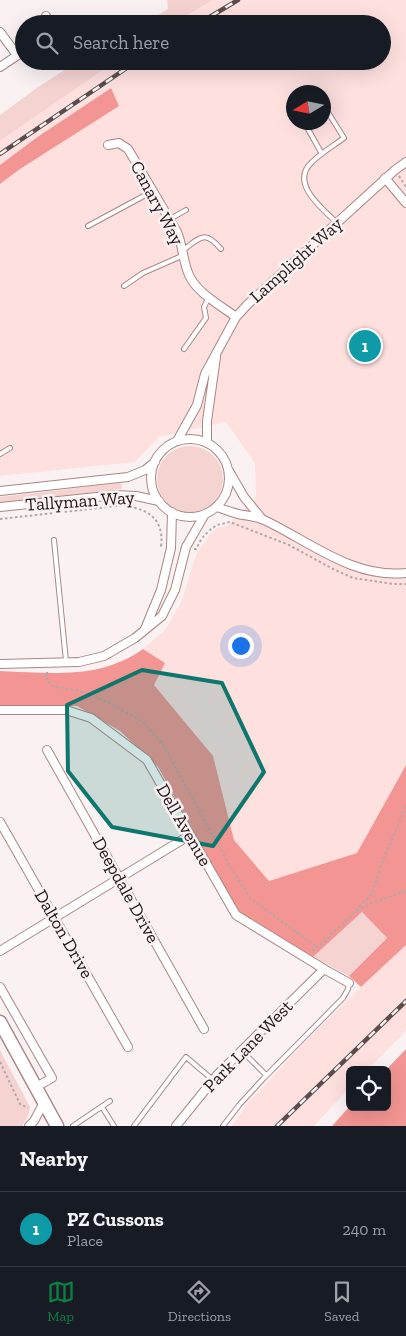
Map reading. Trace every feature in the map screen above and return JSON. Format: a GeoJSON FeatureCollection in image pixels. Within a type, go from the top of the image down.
{"type":"FeatureCollection","features":[{"type":"Feature","properties":{"kind":"main road"},"geometry":{"type":"LineString","coordinates":[[0,1022],[57,1126]]}},
{"type":"Feature","properties":{"kind":"street"},"geometry":{"type":"LineString","coordinates":[[0,32],[15,48]]}},
{"type":"Feature","properties":{"kind":"street"},"geometry":{"type":"LineString","coordinates":[[0,68],[15,57]]}},
{"type":"Feature","properties":{"kind":"street","name":"Canary Way"},"geometry":{"type":"LineString","coordinates":[[108,145],[119,143],[128,149],[181,241],[188,274],[196,286],[236,317]]}},
{"type":"Feature","properties":{"kind":"street","name":"Lamplight Way"},"geometry":{"type":"LineString","coordinates":[[177,441],[197,405],[205,374],[236,317],[337,222],[406,162]]}},
{"type":"Feature","properties":{"kind":"street"},"geometry":{"type":"LineString","coordinates":[[386,178],[406,203]]}},
{"type":"Feature","properties":{"kind":"street"},"geometry":{"type":"LineString","coordinates":[[207,443],[207,421],[217,350]]}},
{"type":"Feature","properties":{"kind":"street"},"geometry":{"type":"LineString","coordinates":[[229,471],[229,484],[224,497],[216,507],[205,514],[183,516],[172,512],[159,501],[154,492],[152,482],[154,462],[160,453],[177,441],[197,439],[218,450],[244,497],[262,518]]}},
{"type":"Feature","properties":{"kind":"street","name":"Tallyman Way"},"geometry":{"type":"LineString","coordinates":[[0,491],[128,477],[145,470],[154,462]]}},
{"type":"Feature","properties":{"kind":"street","name":"Tallyman Way"},"geometry":{"type":"LineString","coordinates":[[0,508],[116,495],[136,496],[159,501]]}},
{"type":"Feature","properties":{"kind":"street"},"geometry":{"type":"LineString","coordinates":[[216,507],[237,514],[262,518],[332,557],[358,568],[387,573],[406,572]]}},
{"type":"Feature","properties":{"kind":"street"},"geometry":{"type":"LineString","coordinates":[[144,630],[161,590],[171,548],[172,512]]}},
{"type":"Feature","properties":{"kind":"street"},"geometry":{"type":"LineString","coordinates":[[0,664],[67,664],[92,660],[126,645],[162,616],[175,590],[186,547],[205,514]]}},
{"type":"Feature","properties":{"kind":"street","name":"Dell Avenue"},"geometry":{"type":"LineString","coordinates":[[0,710],[66,710],[91,718],[147,760],[236,915],[349,983]]}},
{"type":"Feature","properties":{"kind":"street","name":"Deepdale Drive"},"geometry":{"type":"LineString","coordinates":[[47,750],[204,1029]]}},
{"type":"Feature","properties":{"kind":"street","name":"Dalton Drive"},"geometry":{"type":"LineString","coordinates":[[0,822],[128,1047]]}},
{"type":"Feature","properties":{"kind":"street"},"geometry":{"type":"LineString","coordinates":[[0,951],[190,835]]}},
{"type":"Feature","properties":{"kind":"street","name":"Park Lane West"},"geometry":{"type":"LineString","coordinates":[[176,1126],[213,1080],[241,1050],[324,969]]}},
{"type":"Feature","properties":{"kind":"street"},"geometry":{"type":"LineString","coordinates":[[0,987],[52,1078],[36,1087]]}},
{"type":"Feature","properties":{"kind":"street"},"geometry":{"type":"LineString","coordinates":[[29,1126],[34,1121],[44,1102]]}},
{"type":"Feature","properties":{"kind":"lane"},"geometry":{"type":"LineString","coordinates":[[331,117],[344,138],[311,163],[305,171],[303,178],[305,188],[337,222]]}},
{"type":"Feature","properties":{"kind":"lane"},"geometry":{"type":"LineString","coordinates":[[308,130],[322,154]]}},
{"type":"Feature","properties":{"kind":"lane"},"geometry":{"type":"LineString","coordinates":[[88,226],[153,191]]}},
{"type":"Feature","properties":{"kind":"lane"},"geometry":{"type":"LineString","coordinates":[[170,219],[186,210]]}},
{"type":"Feature","properties":{"kind":"lane"},"geometry":{"type":"LineString","coordinates":[[124,286],[143,273],[183,253],[198,239],[210,237],[221,249]]}},
{"type":"Feature","properties":{"kind":"lane"},"geometry":{"type":"LineString","coordinates":[[184,349],[206,318],[204,307],[209,296]]}},
{"type":"Feature","properties":{"kind":"lane"},"geometry":{"type":"LineString","coordinates":[[0,454],[10,448]]}},
{"type":"Feature","properties":{"kind":"lane"},"geometry":{"type":"LineString","coordinates":[[54,540],[67,664]]}},
{"type":"Feature","properties":{"kind":"lane"},"geometry":{"type":"LineString","coordinates":[[224,1126],[240,1104],[266,1076],[343,998],[349,983]]}},
{"type":"Feature","properties":{"kind":"lane"},"geometry":{"type":"LineString","coordinates":[[241,1050],[266,1076]]}},
{"type":"Feature","properties":{"kind":"lane"},"geometry":{"type":"LineString","coordinates":[[134,1126],[186,1058],[213,1080]]}},
{"type":"Feature","properties":{"kind":"lane"},"geometry":{"type":"LineString","coordinates":[[73,1126],[110,1102]]}},
{"type":"Feature","properties":{"kind":"lane"},"geometry":{"type":"LineString","coordinates":[[102,1107],[114,1126]]}},
{"type":"Feature","properties":{"kind":"path"},"geometry":{"type":"LineString","coordinates":[[395,170],[406,187]]}},
{"type":"Feature","properties":{"kind":"path"},"geometry":{"type":"LineString","coordinates":[[0,519],[117,506],[137,508],[148,513],[156,521],[162,536],[161,546],[171,548]]}},
{"type":"Feature","properties":{"kind":"path"},"geometry":{"type":"LineString","coordinates":[[186,547],[196,549],[202,538],[211,529],[230,522],[288,546],[353,578],[406,584]]}},
{"type":"Feature","properties":{"kind":"path"},"geometry":{"type":"LineString","coordinates":[[47,672],[47,680],[52,686],[94,696],[143,722],[162,743],[231,868],[251,899],[317,947]]}},
{"type":"Feature","properties":{"kind":"path"},"geometry":{"type":"LineString","coordinates":[[305,958],[372,893],[384,858],[406,806]]}},
{"type":"Feature","properties":{"kind":"path"},"geometry":{"type":"LineString","coordinates":[[354,912],[372,903],[406,891]]}},
{"type":"Feature","properties":{"kind":"path"},"geometry":{"type":"LineString","coordinates":[[0,1062],[20,1104],[28,1108]]}},
{"type":"Feature","properties":{"kind":"highlighted area"},"geometry":{"type":"Polygon","coordinates":[[[142,670],[222,683],[264,772],[213,846],[112,827],[68,771],[67,705],[142,670]]]}},
{"type":"Feature","properties":{"kind":"shaded area"},"geometry":{"type":"Polygon","coordinates":[[[167,0],[213,0],[187,15],[158,15],[168,9],[167,0]]]}},
{"type":"Feature","properties":{"kind":"shaded area"},"geometry":{"type":"Polygon","coordinates":[[[213,0],[406,0],[406,765],[357,853],[269,881],[234,840],[213,756],[154,685],[165,663],[143,649],[165,630],[181,603],[196,555],[209,535],[217,528],[227,526],[256,498],[255,463],[226,422],[159,437],[135,462],[0,476],[0,184],[20,169],[110,88],[0,165],[0,141],[103,70],[391,70],[391,15],[187,15],[213,0]]]}},
{"type":"Feature","properties":{"kind":"shaded area"},"geometry":{"type":"Polygon","coordinates":[[[65,70],[103,70],[0,141],[0,115],[65,70]]]}},
{"type":"Feature","properties":{"kind":"shaded area"},"geometry":{"type":"Polygon","coordinates":[[[111,88],[119,106],[20,169],[0,184],[0,165],[36,138],[111,88]]]}},
{"type":"Feature","properties":{"kind":"shaded area"},"geometry":{"type":"Polygon","coordinates":[[[184,446],[196,446],[214,455],[221,466],[223,479],[221,492],[214,503],[203,510],[184,512],[171,507],[162,498],[157,485],[157,473],[162,460],[171,451],[184,446]]]}},
{"type":"Feature","properties":{"kind":"shaded area"},"geometry":{"type":"Polygon","coordinates":[[[121,483],[122,489],[0,503],[0,497],[121,483]]]}},
{"type":"Feature","properties":{"kind":"shaded area"},"geometry":{"type":"Polygon","coordinates":[[[143,649],[165,663],[154,685],[213,756],[234,840],[269,881],[357,853],[406,765],[406,945],[361,987],[349,976],[387,938],[362,912],[313,957],[239,914],[158,767],[120,731],[77,706],[0,707],[0,671],[56,673],[92,670],[110,666],[127,659],[143,649]]]}},
{"type":"Feature","properties":{"kind":"shaded area"},"geometry":{"type":"Polygon","coordinates":[[[362,912],[387,938],[349,976],[313,957],[362,912]]]}},
{"type":"Feature","properties":{"kind":"shaded area"},"geometry":{"type":"Polygon","coordinates":[[[406,945],[406,1031],[371,1066],[346,1066],[346,1091],[314,1126],[232,1126],[247,1104],[300,1047],[406,945]]]}},
{"type":"Feature","properties":{"kind":"shaded area"},"geometry":{"type":"Polygon","coordinates":[[[406,1049],[406,1126],[332,1126],[346,1110],[391,1111],[390,1066],[406,1049]]]}},
{"type":"Feature","properties":{"kind":"shaded area"},"geometry":{"type":"Polygon","coordinates":[[[0,1050],[30,1107],[23,1126],[0,1126],[0,1050]]]}},
{"type":"Feature","properties":{"kind":"railway"},"geometry":{"type":"LineString","coordinates":[[213,15],[238,0]]}},
{"type":"Feature","properties":{"kind":"railway"},"geometry":{"type":"LineString","coordinates":[[0,154],[124,70]]}},
{"type":"Feature","properties":{"kind":"railway"},"geometry":{"type":"LineString","coordinates":[[277,1126],[406,1001]]}},
{"type":"Feature","properties":{"kind":"place","name":"PZ Cussons"},"geometry":{"type":"Point","coordinates":[365,346]}}]}
